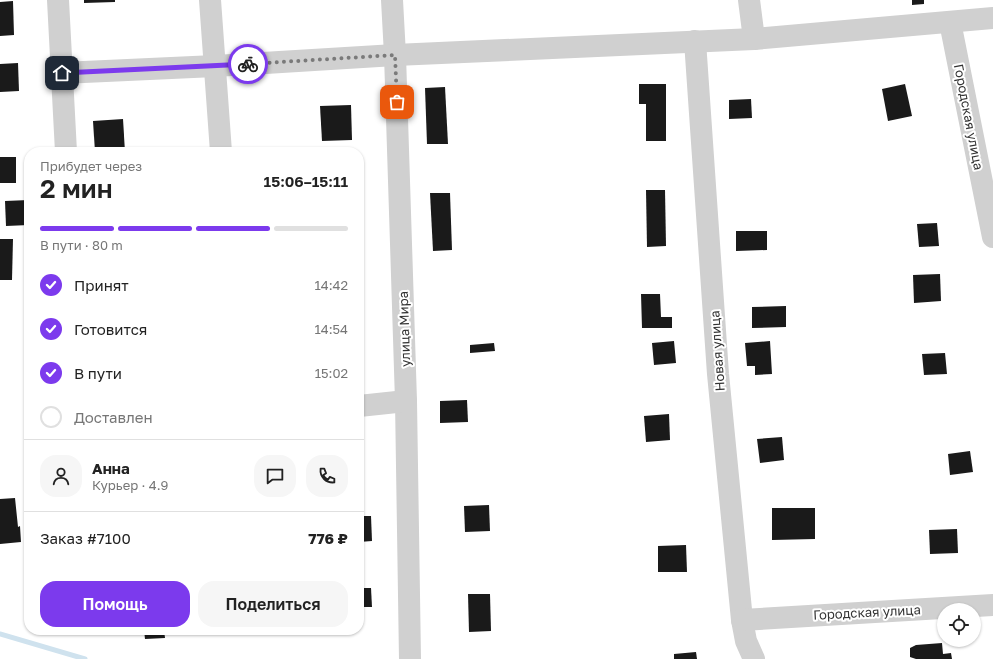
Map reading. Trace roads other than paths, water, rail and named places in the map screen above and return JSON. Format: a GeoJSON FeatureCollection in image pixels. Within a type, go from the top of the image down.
{"type":"FeatureCollection","features":[{"type":"Feature","properties":{"kind":"street"},"geometry":{"type":"LineString","coordinates":[[58,0],[66,147]]}},
{"type":"Feature","properties":{"kind":"street"},"geometry":{"type":"LineString","coordinates":[[210,0],[221,147]]}},
{"type":"Feature","properties":{"kind":"street","name":"улица Мира"},"geometry":{"type":"LineString","coordinates":[[392,0],[406,401],[410,659]]}},
{"type":"Feature","properties":{"kind":"street"},"geometry":{"type":"LineString","coordinates":[[749,0],[754,39]]}},
{"type":"Feature","properties":{"kind":"street"},"geometry":{"type":"LineString","coordinates":[[62,73],[215,66],[395,55],[754,39],[993,18]]}},
{"type":"Feature","properties":{"kind":"street","name":"Городская улица"},"geometry":{"type":"LineString","coordinates":[[950,22],[993,237]]}},
{"type":"Feature","properties":{"kind":"street","name":"Новая улица"},"geometry":{"type":"LineString","coordinates":[[695,41],[718,374],[742,620],[746,641],[754,659]]}},
{"type":"Feature","properties":{"kind":"street"},"geometry":{"type":"LineString","coordinates":[[364,405],[406,401]]}},
{"type":"Feature","properties":{"kind":"street","name":"Городская улица"},"geometry":{"type":"LineString","coordinates":[[742,620],[993,605]]}},
{"type":"Feature","properties":{"kind":"waterway"},"geometry":{"type":"LineString","coordinates":[[0,634],[85,659]]}}]}
